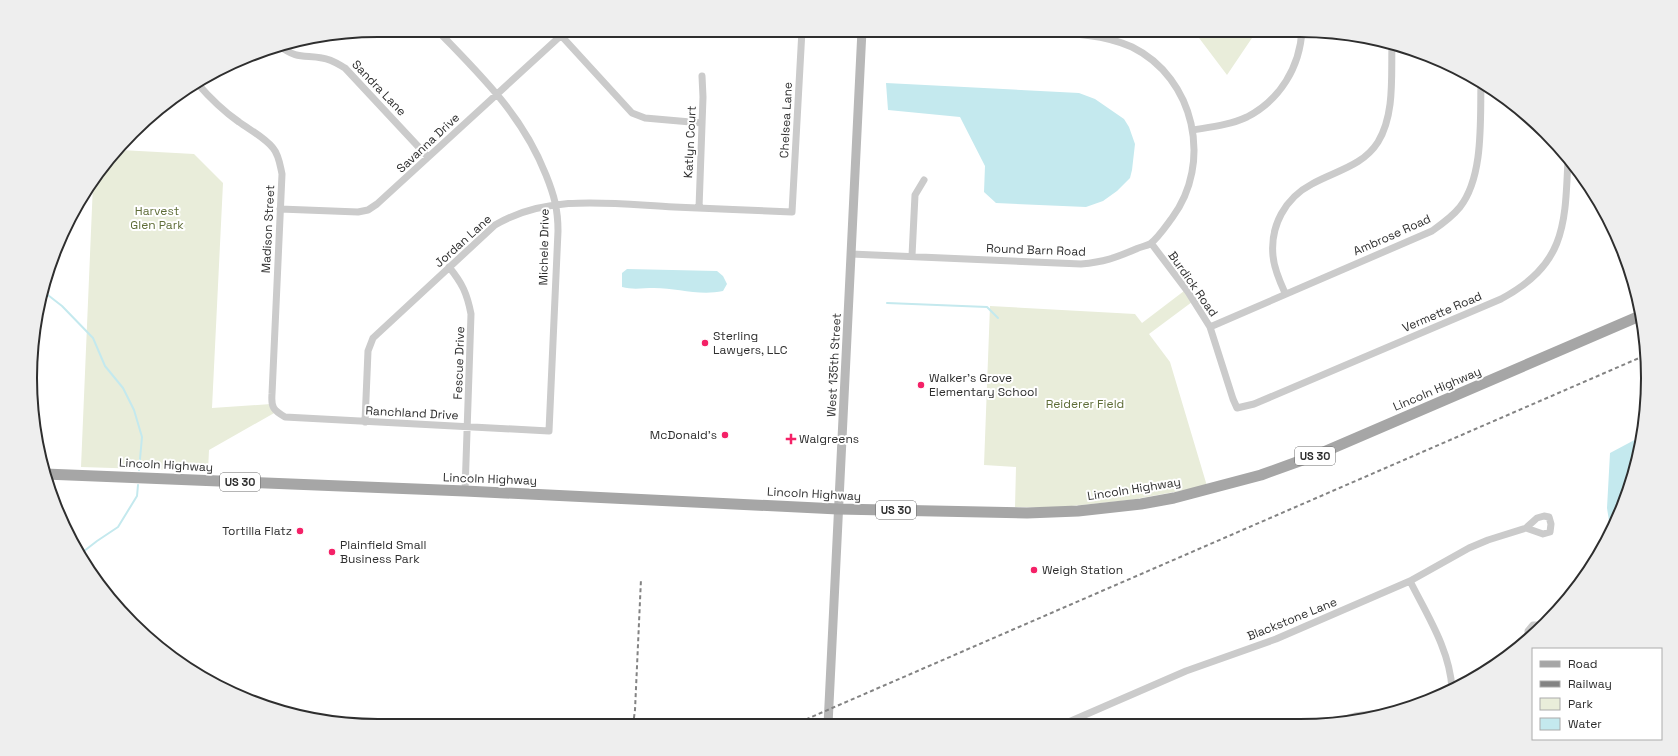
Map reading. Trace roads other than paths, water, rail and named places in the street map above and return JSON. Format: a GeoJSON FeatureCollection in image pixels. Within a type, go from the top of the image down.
{"type":"FeatureCollection","features":[{"type":"Feature","properties":{"kind":"main road","name":"Lincoln Highway"},"geometry":{"type":"LineString","coordinates":[[51,474],[465,491],[838,509],[1046,513],[1141,504],[1202,492],[1261,475],[1320,454],[1635,318]]}},
{"type":"Feature","properties":{"kind":"street","name":"Michele Drive"},"geometry":{"type":"LineString","coordinates":[[444,37],[508,107],[538,156],[556,205],[558,231],[549,431]]}},
{"type":"Feature","properties":{"kind":"street","name":"Savanna Drive"},"geometry":{"type":"LineString","coordinates":[[280,209],[358,212],[368,210],[377,204],[497,94],[554,37]]}},
{"type":"Feature","properties":{"kind":"street"},"geometry":{"type":"LineString","coordinates":[[562,37],[632,113],[644,118],[702,123]]}},
{"type":"Feature","properties":{"kind":"street","name":"Chelsea Lane"},"geometry":{"type":"LineString","coordinates":[[792,212],[802,37]]}},
{"type":"Feature","properties":{"kind":"street","name":"West 135th Street"},"geometry":{"type":"LineString","coordinates":[[828,719],[862,37]]}},
{"type":"Feature","properties":{"kind":"street","name":"Round Barn Road"},"geometry":{"type":"LineString","coordinates":[[851,254],[1081,264],[1100,263],[1119,257],[1151,243],[1176,212],[1185,195],[1192,176],[1195,157],[1193,130],[1187,109],[1179,92],[1166,74],[1150,59],[1132,48],[1113,40],[1099,37]]}},
{"type":"Feature","properties":{"kind":"street"},"geometry":{"type":"LineString","coordinates":[[1193,130],[1227,124],[1246,117],[1264,107],[1277,94],[1289,78],[1297,62],[1302,37]]}},
{"type":"Feature","properties":{"kind":"street","name":"Sandra Lane"},"geometry":{"type":"LineString","coordinates":[[285,50],[299,57],[322,58],[334,61],[346,68],[428,157]]}},
{"type":"Feature","properties":{"kind":"street"},"geometry":{"type":"LineString","coordinates":[[1285,293],[1277,273],[1273,257],[1273,243],[1277,223],[1284,207],[1297,193],[1312,184],[1354,165],[1377,143],[1385,128],[1389,109],[1392,50]]}},
{"type":"Feature","properties":{"kind":"street","name":"Katlyn Court"},"geometry":{"type":"LineString","coordinates":[[699,208],[703,97],[702,76]]}},
{"type":"Feature","properties":{"kind":"street","name":"Madison Street"},"geometry":{"type":"LineString","coordinates":[[200,87],[229,115],[267,142],[274,149],[280,161],[282,174],[272,399],[272,404],[276,412]]}},
{"type":"Feature","properties":{"kind":"street","name":"Ambrose Road"},"geometry":{"type":"LineString","coordinates":[[1210,327],[1285,293],[1432,231],[1448,220],[1460,207],[1470,189],[1476,172],[1481,89]]}},
{"type":"Feature","properties":{"kind":"street","name":"Vermette Road"},"geometry":{"type":"LineString","coordinates":[[1237,408],[1254,404],[1517,291],[1532,279],[1545,265],[1561,234],[1566,211],[1568,166]]}},
{"type":"Feature","properties":{"kind":"street"},"geometry":{"type":"LineString","coordinates":[[912,256],[915,195],[924,180]]}},
{"type":"Feature","properties":{"kind":"street","name":"Jordan Lane"},"geometry":{"type":"LineString","coordinates":[[365,422],[368,351],[373,338],[495,225],[509,217],[529,210],[582,202],[792,212]]}},
{"type":"Feature","properties":{"kind":"street","name":"Burdick Road"},"geometry":{"type":"LineString","coordinates":[[1151,243],[1188,292],[1210,327],[1232,399],[1237,408]]}},
{"type":"Feature","properties":{"kind":"street","name":"Fescue Drive"},"geometry":{"type":"LineString","coordinates":[[449,267],[462,284],[468,298],[472,314],[465,491]]}},
{"type":"Feature","properties":{"kind":"street","name":"Ranchland Drive"},"geometry":{"type":"LineString","coordinates":[[276,412],[285,417],[549,431]]}},
{"type":"Feature","properties":{"kind":"street","name":"Blackstone Lane"},"geometry":{"type":"LineString","coordinates":[[1076,719],[1186,671],[1276,639],[1410,581],[1469,548],[1488,540],[1526,528]]}},
{"type":"Feature","properties":{"kind":"street"},"geometry":{"type":"LineString","coordinates":[[1410,581],[1443,648],[1451,684]]}},
{"type":"Feature","properties":{"kind":"water"},"geometry":{"type":"Polygon","coordinates":[[[886,83],[1079,93],[1095,99],[1124,119],[1129,127],[1135,144],[1130,178],[1117,191],[1103,201],[1086,207],[996,203],[984,192],[985,166],[960,117],[888,110],[886,83]]]}},
{"type":"Feature","properties":{"kind":"water"},"geometry":{"type":"Polygon","coordinates":[[[627,269],[717,271],[723,276],[727,284],[723,291],[705,293],[663,288],[626,288],[622,287],[622,273],[627,269]]]}},
{"type":"Feature","properties":{"kind":"water"},"geometry":{"type":"Polygon","coordinates":[[[1635,440],[1623,488],[1609,521],[1607,508],[1610,453],[1635,440]]]}},
{"type":"Feature","properties":{"kind":"waterway"},"geometry":{"type":"LineString","coordinates":[[48,295],[62,306],[93,338],[105,366],[123,388],[134,410],[142,437],[139,470]]}},
{"type":"Feature","properties":{"kind":"waterway"},"geometry":{"type":"LineString","coordinates":[[887,303],[987,307],[998,318]]}},
{"type":"Feature","properties":{"kind":"waterway"},"geometry":{"type":"LineString","coordinates":[[85,551],[118,527],[137,496],[138,485]]}},
{"type":"Feature","properties":{"kind":"railway"},"geometry":{"type":"LineString","coordinates":[[807,719],[1640,358]]}},
{"type":"Feature","properties":{"kind":"railway"},"geometry":{"type":"LineString","coordinates":[[634,719],[641,579]]}},
{"type":"Feature","properties":{"kind":"place","name":"Sterling Lawyers, LLC"},"geometry":{"type":"Point","coordinates":[705,343]}},
{"type":"Feature","properties":{"kind":"place","name":"Walker's Grove Elementary School"},"geometry":{"type":"Point","coordinates":[921,385]}},
{"type":"Feature","properties":{"kind":"place","name":"McDonald's"},"geometry":{"type":"Point","coordinates":[725,435]}},
{"type":"Feature","properties":{"kind":"place","name":"Walgreens"},"geometry":{"type":"Point","coordinates":[791,439]}},
{"type":"Feature","properties":{"kind":"place","name":"Tortilla Flatz"},"geometry":{"type":"Point","coordinates":[300,531]}},
{"type":"Feature","properties":{"kind":"place","name":"Plainfield Small Business Park"},"geometry":{"type":"Point","coordinates":[332,552]}},
{"type":"Feature","properties":{"kind":"place","name":"Weigh Station"},"geometry":{"type":"Point","coordinates":[1034,570]}},
{"type":"Feature","properties":{"kind":"park label","name":"Harvest Glen Park"},"geometry":{"type":"Point","coordinates":[157,218]}},
{"type":"Feature","properties":{"kind":"park label","name":"Reiderer Field"},"geometry":{"type":"Point","coordinates":[1085,404]}}]}
